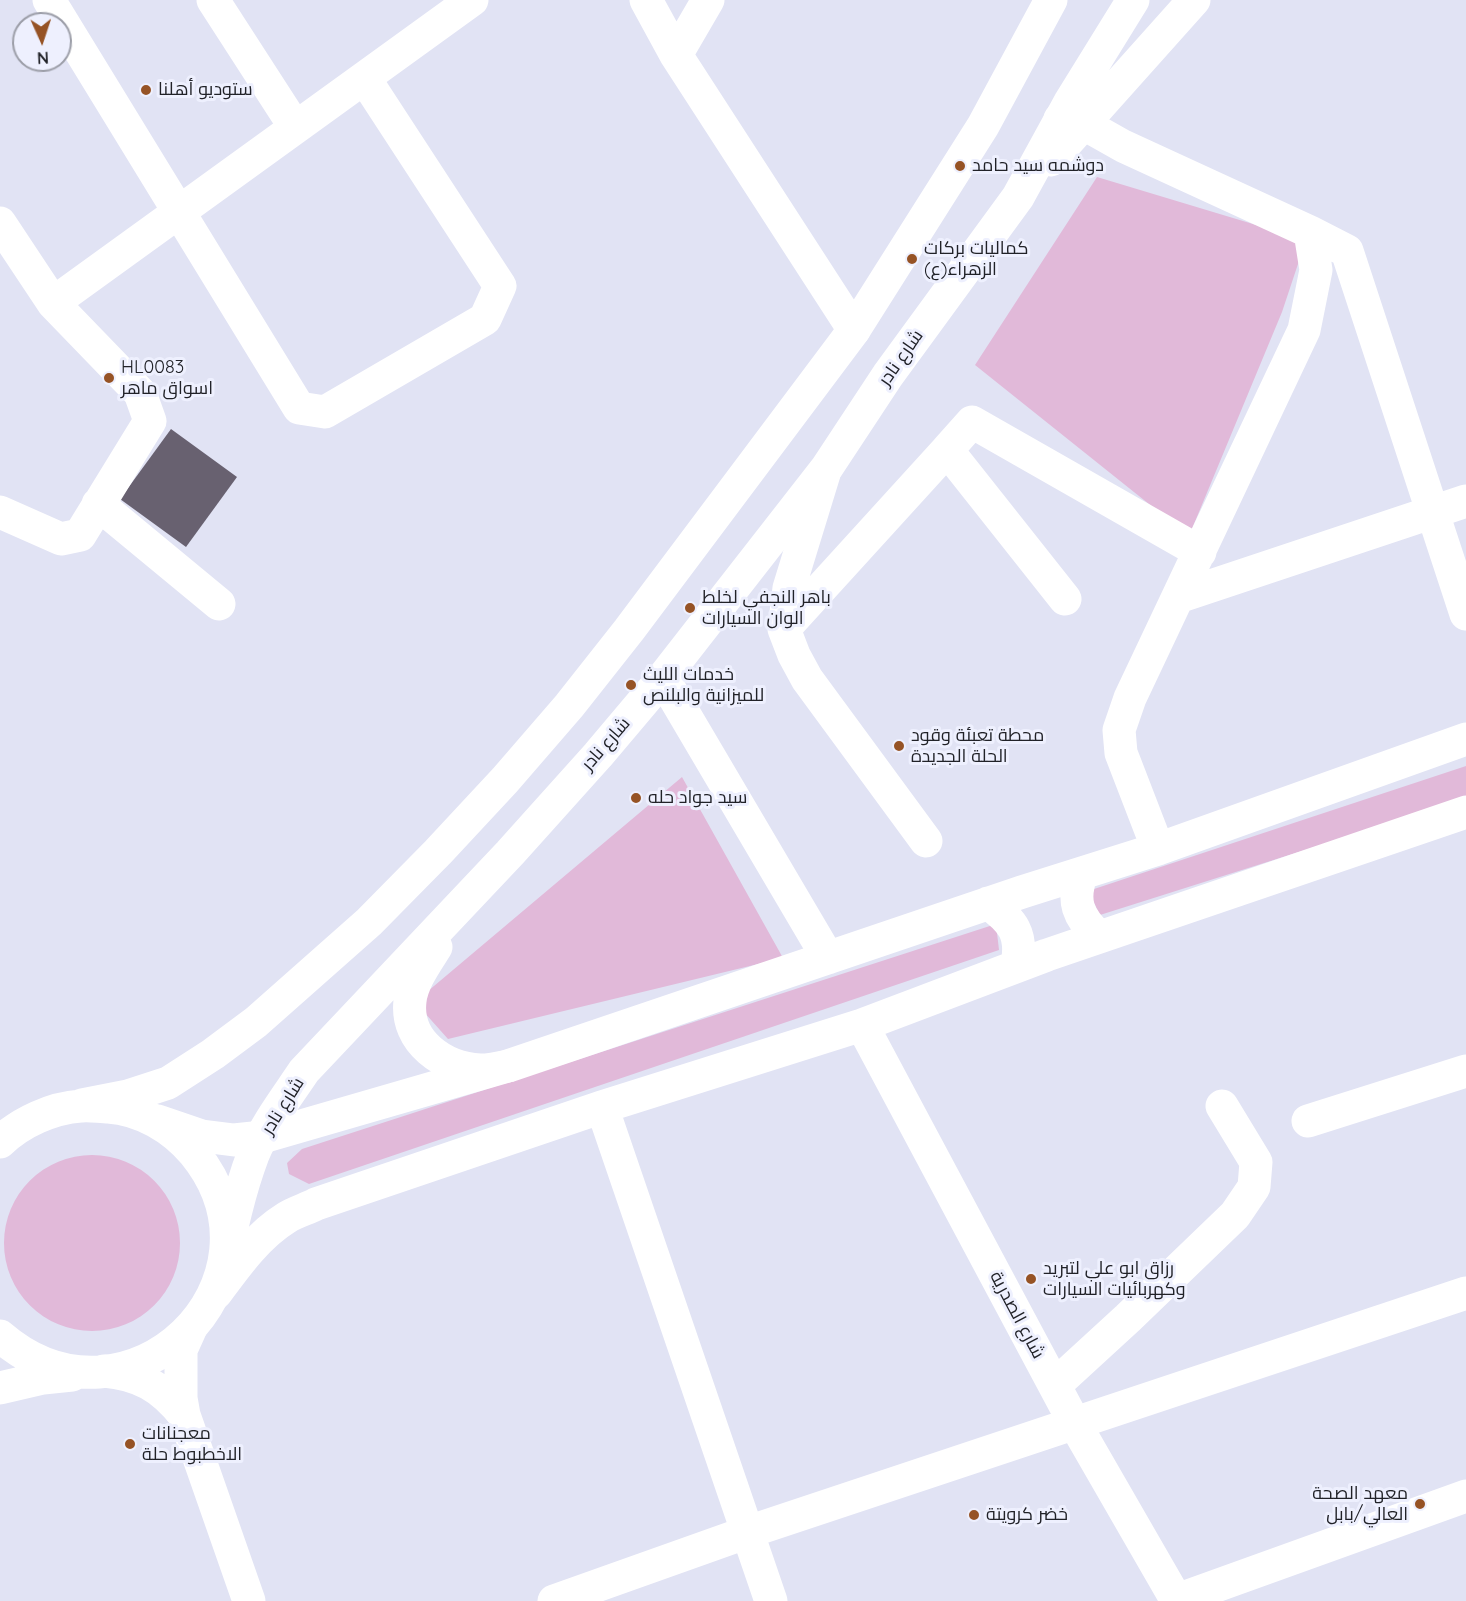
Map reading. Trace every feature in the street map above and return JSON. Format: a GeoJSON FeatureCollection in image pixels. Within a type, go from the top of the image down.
{"type":"FeatureCollection","features":[{"type":"Feature","properties":{"kind":"street"},"geometry":{"type":"LineString","coordinates":[[49,0],[299,408],[325,411],[485,319],[500,286],[364,79]]}},
{"type":"Feature","properties":{"kind":"street"},"geometry":{"type":"LineString","coordinates":[[213,0],[295,128]]}},
{"type":"Feature","properties":{"kind":"street"},"geometry":{"type":"LineString","coordinates":[[53,303],[472,0]]}},
{"type":"Feature","properties":{"kind":"street"},"geometry":{"type":"LineString","coordinates":[[646,0],[676,55],[854,330]]}},
{"type":"Feature","properties":{"kind":"street"},"geometry":{"type":"LineString","coordinates":[[676,55],[708,0]]}},
{"type":"Feature","properties":{"kind":"street"},"geometry":{"type":"LineString","coordinates":[[0,1142],[10,1132],[44,1114],[128,1096],[168,1083],[213,1054],[297,988],[400,891],[505,780],[569,706],[629,630],[854,330],[983,126],[1050,0]]}},
{"type":"Feature","properties":{"kind":"street"},"geometry":{"type":"LineString","coordinates":[[1071,115],[1110,0]]}},
{"type":"Feature","properties":{"kind":"street"},"geometry":{"type":"LineString","coordinates":[[1071,115],[1133,0]]}},
{"type":"Feature","properties":{"kind":"street"},"geometry":{"type":"LineString","coordinates":[[1071,115],[1194,0]]}},
{"type":"Feature","properties":{"kind":"street"},"geometry":{"type":"LineString","coordinates":[[1071,115],[1123,146],[1347,251],[1466,614]]}},
{"type":"Feature","properties":{"kind":"street","name":"شارع نادر"},"geometry":{"type":"LineString","coordinates":[[223,1269],[238,1198],[254,1153],[277,1111],[304,1071],[510,853],[663,678],[826,470],[888,375],[1018,197],[1071,115]]}},
{"type":"Feature","properties":{"kind":"street"},"geometry":{"type":"LineString","coordinates":[[0,223],[53,303],[140,393],[150,421],[80,535],[61,539],[0,512]]}},
{"type":"Feature","properties":{"kind":"street"},"geometry":{"type":"LineString","coordinates":[[1158,849],[1121,753],[1119,730],[1130,698],[1304,330],[1316,270],[1310,232]]}},
{"type":"Feature","properties":{"kind":"street"},"geometry":{"type":"LineString","coordinates":[[784,629],[972,422],[1200,552]]}},
{"type":"Feature","properties":{"kind":"street"},"geometry":{"type":"LineString","coordinates":[[947,450],[1065,599]]}},
{"type":"Feature","properties":{"kind":"street"},"geometry":{"type":"LineString","coordinates":[[826,470],[789,588],[784,629],[807,679],[926,841]]}},
{"type":"Feature","properties":{"kind":"street"},"geometry":{"type":"LineString","coordinates":[[1178,597],[1466,501]]}},
{"type":"Feature","properties":{"kind":"street"},"geometry":{"type":"LineString","coordinates":[[98,504],[219,604]]}},
{"type":"Feature","properties":{"kind":"street"},"geometry":{"type":"LineString","coordinates":[[663,678],[828,958]]}},
{"type":"Feature","properties":{"kind":"street"},"geometry":{"type":"LineString","coordinates":[[82,1105],[120,1108],[202,1136],[234,1140],[263,1137],[508,1066],[988,903],[1158,849],[1466,740]]}},
{"type":"Feature","properties":{"kind":"street"},"geometry":{"type":"LineString","coordinates":[[249,1601],[184,1415],[181,1398],[181,1350],[190,1330],[239,1262],[286,1218],[316,1204],[602,1107],[862,1025],[1017,965],[1466,812]]}},
{"type":"Feature","properties":{"kind":"street"},"geometry":{"type":"LineString","coordinates":[[508,1066],[482,1070],[461,1067],[440,1059],[425,1048],[414,1032],[410,1001],[422,969],[437,945],[510,853]]}},
{"type":"Feature","properties":{"kind":"street"},"geometry":{"type":"LineString","coordinates":[[1082,873],[1076,896],[1078,908],[1083,920],[1099,937]]}},
{"type":"Feature","properties":{"kind":"street"},"geometry":{"type":"LineString","coordinates":[[988,903],[1008,919],[1015,931],[1019,942],[1017,965]]}},
{"type":"Feature","properties":{"kind":"street","name":"شارع الصدرية"},"geometry":{"type":"LineString","coordinates":[[862,1025],[1054,1385],[1177,1601]]}},
{"type":"Feature","properties":{"kind":"street"},"geometry":{"type":"LineString","coordinates":[[1308,1121],[1466,1071]]}},
{"type":"Feature","properties":{"kind":"street"},"geometry":{"type":"LineString","coordinates":[[1054,1385],[1128,1318],[1235,1215],[1254,1187],[1256,1162],[1222,1106]]}},
{"type":"Feature","properties":{"kind":"street"},"geometry":{"type":"LineString","coordinates":[[602,1107],[771,1601]]}},
{"type":"Feature","properties":{"kind":"street"},"geometry":{"type":"LineString","coordinates":[[154,1120],[182,1140],[205,1167],[220,1198],[226,1233],[223,1269],[210,1302]]}},
{"type":"Feature","properties":{"kind":"street"},"geometry":{"type":"LineString","coordinates":[[554,1601],[748,1532],[1466,1293]]}},
{"type":"Feature","properties":{"kind":"street"},"geometry":{"type":"LineString","coordinates":[[0,1388],[44,1378],[127,1368],[162,1353],[190,1330]]}},
{"type":"Feature","properties":{"kind":"street"},"geometry":{"type":"LineString","coordinates":[[6,1342],[52,1367],[126,1373],[171,1398],[184,1415]]}},
{"type":"Feature","properties":{"kind":"street"},"geometry":{"type":"LineString","coordinates":[[1177,1601],[1466,1496]]}},
{"type":"Feature","properties":{"kind":"shaded area"},"geometry":{"type":"Polygon","coordinates":[[[1097,177],[1306,240],[1282,312],[1189,536],[975,365],[1097,177]]]}},
{"type":"Feature","properties":{"kind":"shaded area"},"geometry":{"type":"Polygon","coordinates":[[[1466,766],[1466,799],[1100,915],[1088,891],[1466,766]]]}},
{"type":"Feature","properties":{"kind":"shaded area"},"geometry":{"type":"Polygon","coordinates":[[[682,777],[783,958],[448,1039],[415,1002],[682,777]]]}},
{"type":"Feature","properties":{"kind":"shaded area"},"geometry":{"type":"Polygon","coordinates":[[[996,924],[999,950],[309,1184],[289,1174],[287,1163],[302,1149],[996,924]]]}},
{"type":"Feature","properties":{"kind":"shaded area"},"geometry":{"type":"Polygon","coordinates":[[[92,1155],[125,1162],[141,1170],[154,1181],[165,1194],[173,1210],[180,1243],[173,1276],[165,1292],[154,1305],[141,1316],[125,1324],[92,1331],[59,1324],[43,1316],[30,1305],[19,1292],[11,1276],[4,1243],[11,1210],[19,1194],[30,1181],[43,1170],[59,1162],[92,1155]]]}},
{"type":"Feature","properties":{"kind":"building"},"geometry":{"type":"Polygon","coordinates":[[[171,429],[237,477],[186,547],[120,499],[171,429]]]}},
{"type":"Feature","properties":{"kind":"place","name":"ستوديو أهلنا"},"geometry":{"type":"Point","coordinates":[146,90]}},
{"type":"Feature","properties":{"kind":"place","name":"دوشمه سيد حامد"},"geometry":{"type":"Point","coordinates":[960,166]}},
{"type":"Feature","properties":{"kind":"place","name":"كماليات بركات الزهراء(ع)"},"geometry":{"type":"Point","coordinates":[912,259]}},
{"type":"Feature","properties":{"kind":"place","name":"HL0083 اسواق ماهر"},"geometry":{"type":"Point","coordinates":[109,378]}},
{"type":"Feature","properties":{"kind":"place","name":"باهر النجفي لخلط الوان السيارات"},"geometry":{"type":"Point","coordinates":[690,608]}},
{"type":"Feature","properties":{"kind":"place","name":"خدمات الليث للميزانية والبلنص"},"geometry":{"type":"Point","coordinates":[631,685]}},
{"type":"Feature","properties":{"kind":"place","name":"محطة تعبئة وقود الحلة الجديدة"},"geometry":{"type":"Point","coordinates":[899,746]}},
{"type":"Feature","properties":{"kind":"place","name":"سيد جواد حله"},"geometry":{"type":"Point","coordinates":[636,798]}},
{"type":"Feature","properties":{"kind":"place","name":"رزاق ابو علي لتبريد وكهربائيات السيارات"},"geometry":{"type":"Point","coordinates":[1031,1279]}},
{"type":"Feature","properties":{"kind":"place","name":"معجنانات الاخطبوط حلة"},"geometry":{"type":"Point","coordinates":[130,1444]}},
{"type":"Feature","properties":{"kind":"place","name":"معهد الصحة العالي/بابل"},"geometry":{"type":"Point","coordinates":[1420,1504]}},
{"type":"Feature","properties":{"kind":"place","name":"خضر كرويتة"},"geometry":{"type":"Point","coordinates":[974,1515]}}]}
